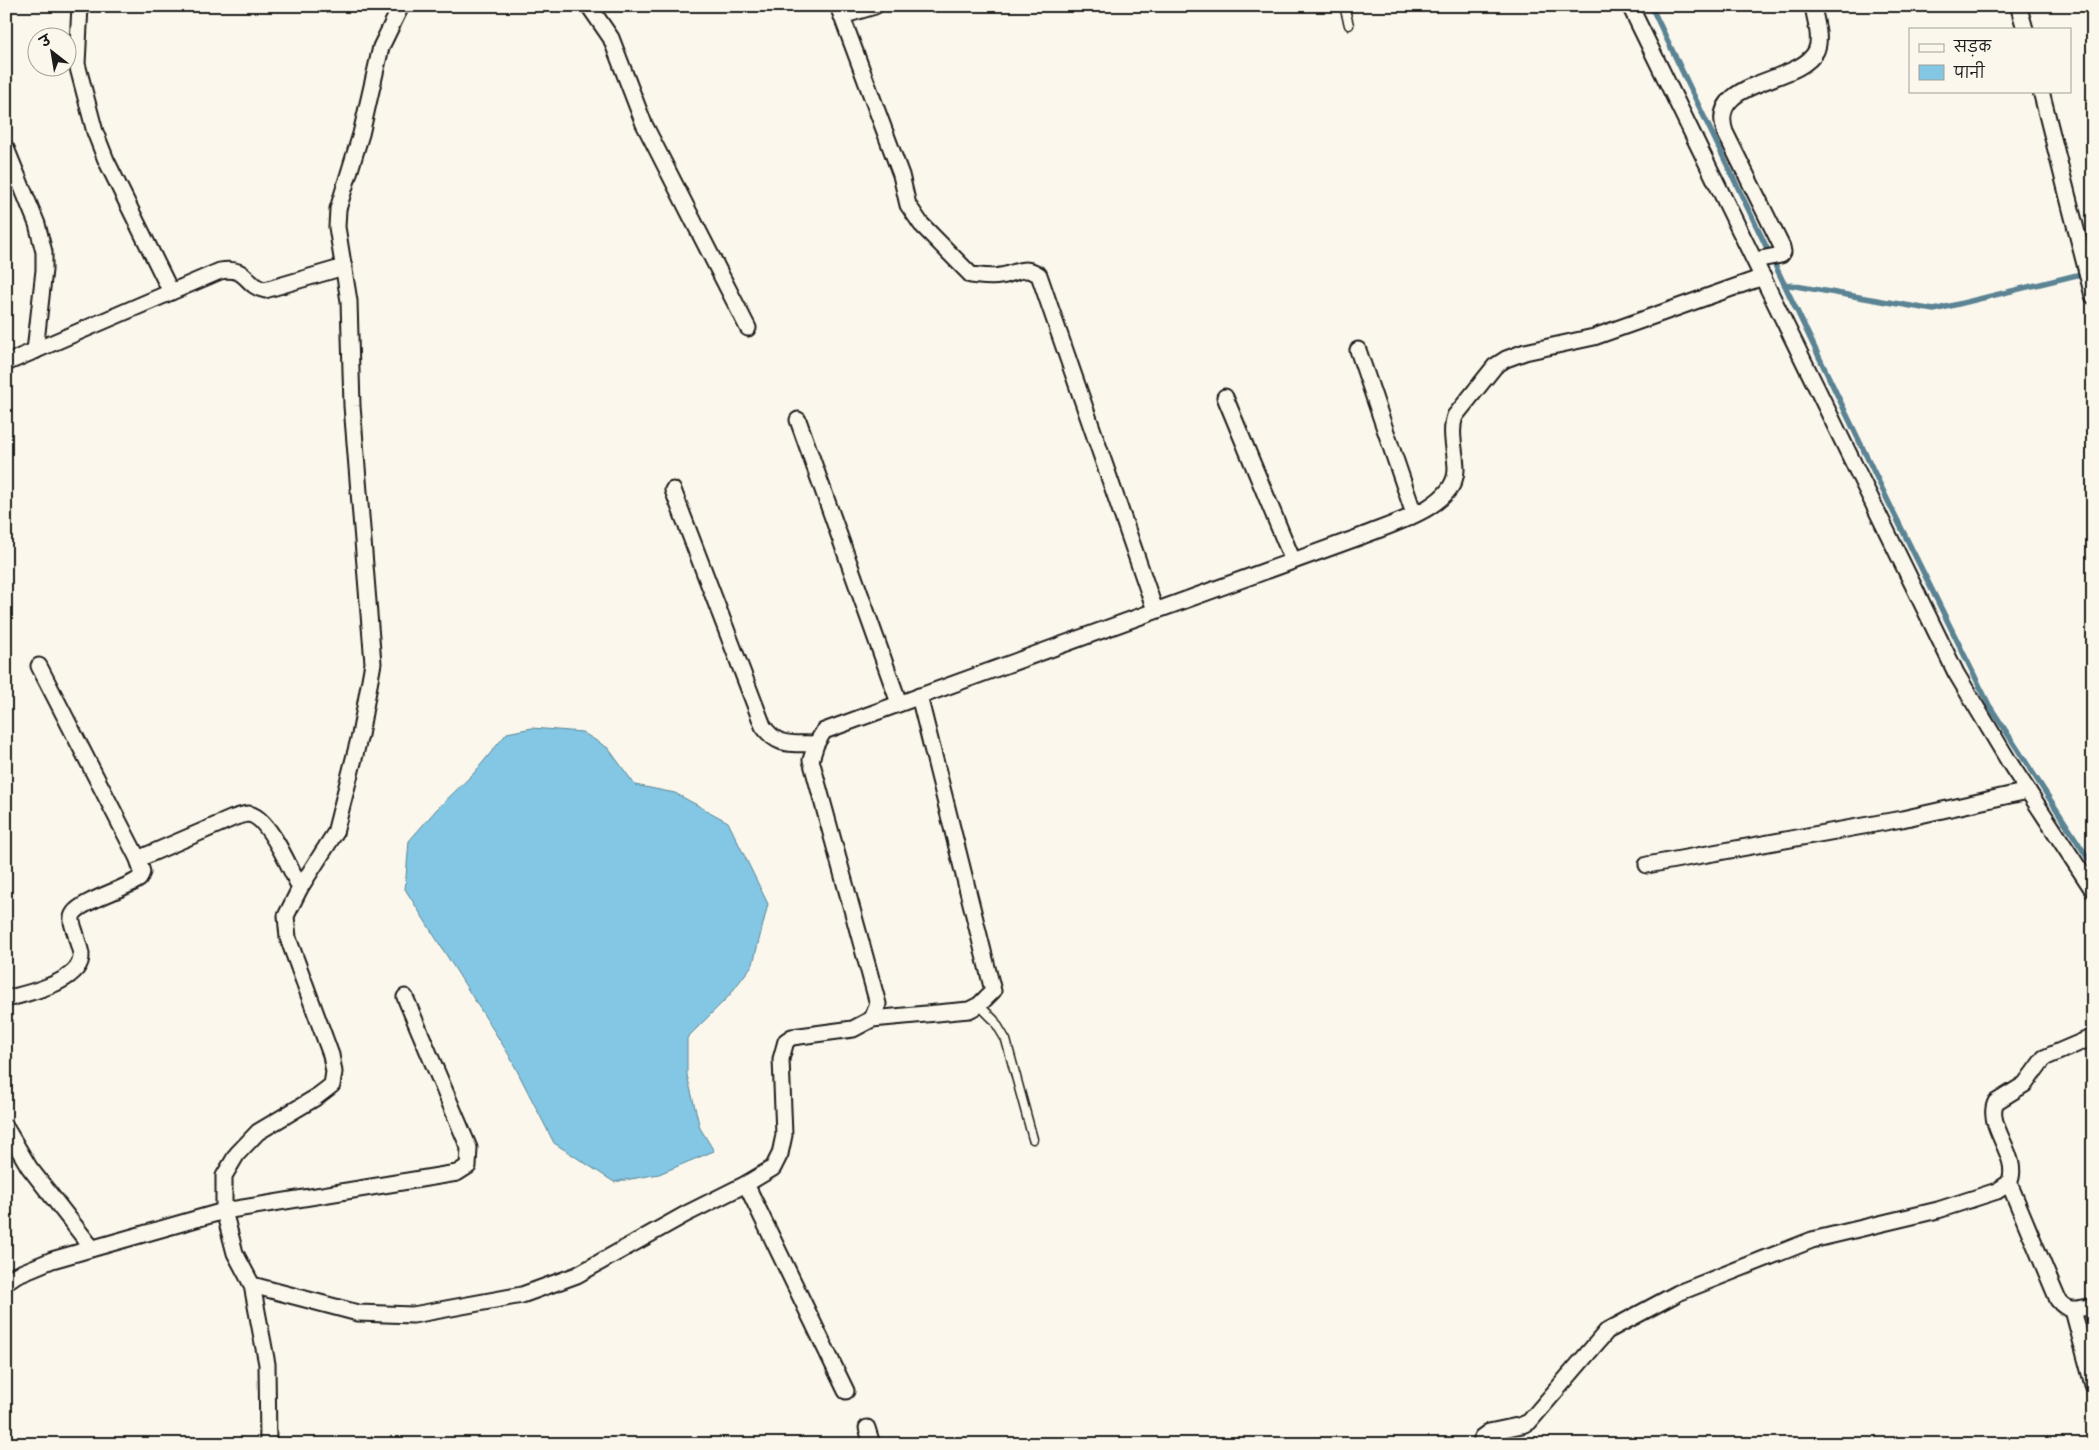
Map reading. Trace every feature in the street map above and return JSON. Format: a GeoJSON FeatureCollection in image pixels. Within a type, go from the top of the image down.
{"type":"FeatureCollection","features":[{"type":"Feature","properties":{"kind":"street"},"geometry":{"type":"LineString","coordinates":[[80,6],[77,64],[95,132],[106,160],[171,292]]}},
{"type":"Feature","properties":{"kind":"street"},"geometry":{"type":"LineString","coordinates":[[268,1444],[267,1364],[252,1285],[235,1253],[224,1211],[224,1176],[237,1154],[258,1132],[315,1098],[332,1085],[334,1072],[332,1055],[288,938],[286,916],[300,888],[335,833],[360,735],[373,663],[352,406],[349,300],[337,227],[338,209],[361,134],[381,47],[401,6]]}},
{"type":"Feature","properties":{"kind":"street"},"geometry":{"type":"LineString","coordinates":[[589,6],[611,38],[644,124],[748,328]]}},
{"type":"Feature","properties":{"kind":"street"},"geometry":{"type":"LineString","coordinates":[[876,6],[840,11],[901,175],[908,205],[921,224],[971,275],[1000,277],[1024,270],[1032,270],[1039,276],[1155,610]]}},
{"type":"Feature","properties":{"kind":"street"},"geometry":{"type":"LineString","coordinates":[[1630,6],[1767,258],[1763,277],[1956,673],[2011,765],[2093,890]]}},
{"type":"Feature","properties":{"kind":"street"},"geometry":{"type":"LineString","coordinates":[[1767,258],[1783,252],[1782,247],[1722,121],[1723,111],[1745,89],[1806,64],[1816,52],[1819,40],[1813,6]]}},
{"type":"Feature","properties":{"kind":"street"},"geometry":{"type":"LineString","coordinates":[[2019,8],[2025,28]]}},
{"type":"Feature","properties":{"kind":"street"},"geometry":{"type":"LineString","coordinates":[[2041,92],[2093,296]]}},
{"type":"Feature","properties":{"kind":"street"},"geometry":{"type":"LineString","coordinates":[[6,148],[37,224],[44,252],[44,270],[34,351]]}},
{"type":"Feature","properties":{"kind":"street"},"geometry":{"type":"LineString","coordinates":[[6,364],[220,271],[233,269],[242,274],[259,289],[265,290],[345,275]]}},
{"type":"Feature","properties":{"kind":"street"},"geometry":{"type":"LineString","coordinates":[[872,1019],[878,1004],[812,760],[816,744],[824,731],[1362,536],[1414,514],[1440,500],[1452,487],[1456,471],[1452,424],[1455,416],[1495,366],[1506,359],[1525,352],[1594,337],[1763,277]]}},
{"type":"Feature","properties":{"kind":"street"},"geometry":{"type":"LineString","coordinates":[[1358,350],[1414,514]]}},
{"type":"Feature","properties":{"kind":"street"},"geometry":{"type":"LineString","coordinates":[[1225,397],[1292,561]]}},
{"type":"Feature","properties":{"kind":"street"},"geometry":{"type":"LineString","coordinates":[[798,420],[900,703]]}},
{"type":"Feature","properties":{"kind":"street"},"geometry":{"type":"LineString","coordinates":[[673,490],[763,726],[771,737],[787,744],[816,744]]}},
{"type":"Feature","properties":{"kind":"street"},"geometry":{"type":"LineString","coordinates":[[6,1000],[53,985],[72,973],[81,954],[72,922],[72,915],[80,907],[139,879],[142,872],[138,859],[39,666]]}},
{"type":"Feature","properties":{"kind":"street"},"geometry":{"type":"LineString","coordinates":[[252,1285],[358,1313],[413,1315],[522,1295],[577,1274],[773,1168],[780,1154],[784,1135],[781,1059],[786,1041],[792,1037],[853,1029],[872,1019],[969,1010],[979,1005],[993,991],[992,983],[919,696]]}},
{"type":"Feature","properties":{"kind":"street"},"geometry":{"type":"LineString","coordinates":[[1647,865],[1902,819],[2028,791]]}},
{"type":"Feature","properties":{"kind":"street"},"geometry":{"type":"LineString","coordinates":[[138,859],[233,818],[248,814],[258,817],[269,830],[300,888]]}},
{"type":"Feature","properties":{"kind":"street"},"geometry":{"type":"LineString","coordinates":[[6,1282],[16,1274],[52,1260],[224,1211],[457,1172],[468,1166],[469,1148],[405,997]]}},
{"type":"Feature","properties":{"kind":"street"},"geometry":{"type":"LineString","coordinates":[[2093,1037],[2044,1058],[2025,1084],[1996,1102],[1993,1113],[2013,1168],[2010,1183],[2058,1300],[2064,1308],[2073,1310],[2093,1306]]}},
{"type":"Feature","properties":{"kind":"street"},"geometry":{"type":"LineString","coordinates":[[6,1128],[29,1167],[92,1248]]}},
{"type":"Feature","properties":{"kind":"street"},"geometry":{"type":"LineString","coordinates":[[1482,1444],[1482,1437],[1488,1432],[1522,1426],[1535,1417],[1594,1343],[1606,1331],[1678,1292],[1812,1240],[1938,1210],[1998,1190],[2010,1183]]}},
{"type":"Feature","properties":{"kind":"street"},"geometry":{"type":"LineString","coordinates":[[746,1184],[846,1391]]}},
{"type":"Feature","properties":{"kind":"street"},"geometry":{"type":"LineString","coordinates":[[2073,1310],[2093,1385]]}},
{"type":"Feature","properties":{"kind":"street"},"geometry":{"type":"LineString","coordinates":[[867,1428],[872,1444]]}},
{"type":"Feature","properties":{"kind":"lane"},"geometry":{"type":"LineString","coordinates":[[1344,6],[1349,25]]}},
{"type":"Feature","properties":{"kind":"lane"},"geometry":{"type":"LineString","coordinates":[[979,1005],[994,1020],[1006,1040],[1034,1139]]}},
{"type":"Feature","properties":{"kind":"water"},"geometry":{"type":"Polygon","coordinates":[[[532,728],[582,732],[608,748],[635,785],[675,793],[728,822],[768,904],[753,964],[728,997],[687,1038],[687,1075],[700,1128],[714,1151],[659,1174],[614,1182],[554,1143],[509,1055],[405,889],[409,841],[436,810],[474,773],[507,733],[532,728]]]}},
{"type":"Feature","properties":{"kind":"waterway"},"geometry":{"type":"LineString","coordinates":[[1651,6],[1888,501],[1989,705],[2093,866]]}},
{"type":"Feature","properties":{"kind":"waterway"},"geometry":{"type":"LineString","coordinates":[[1784,284],[1934,310],[2085,273]]}}]}
